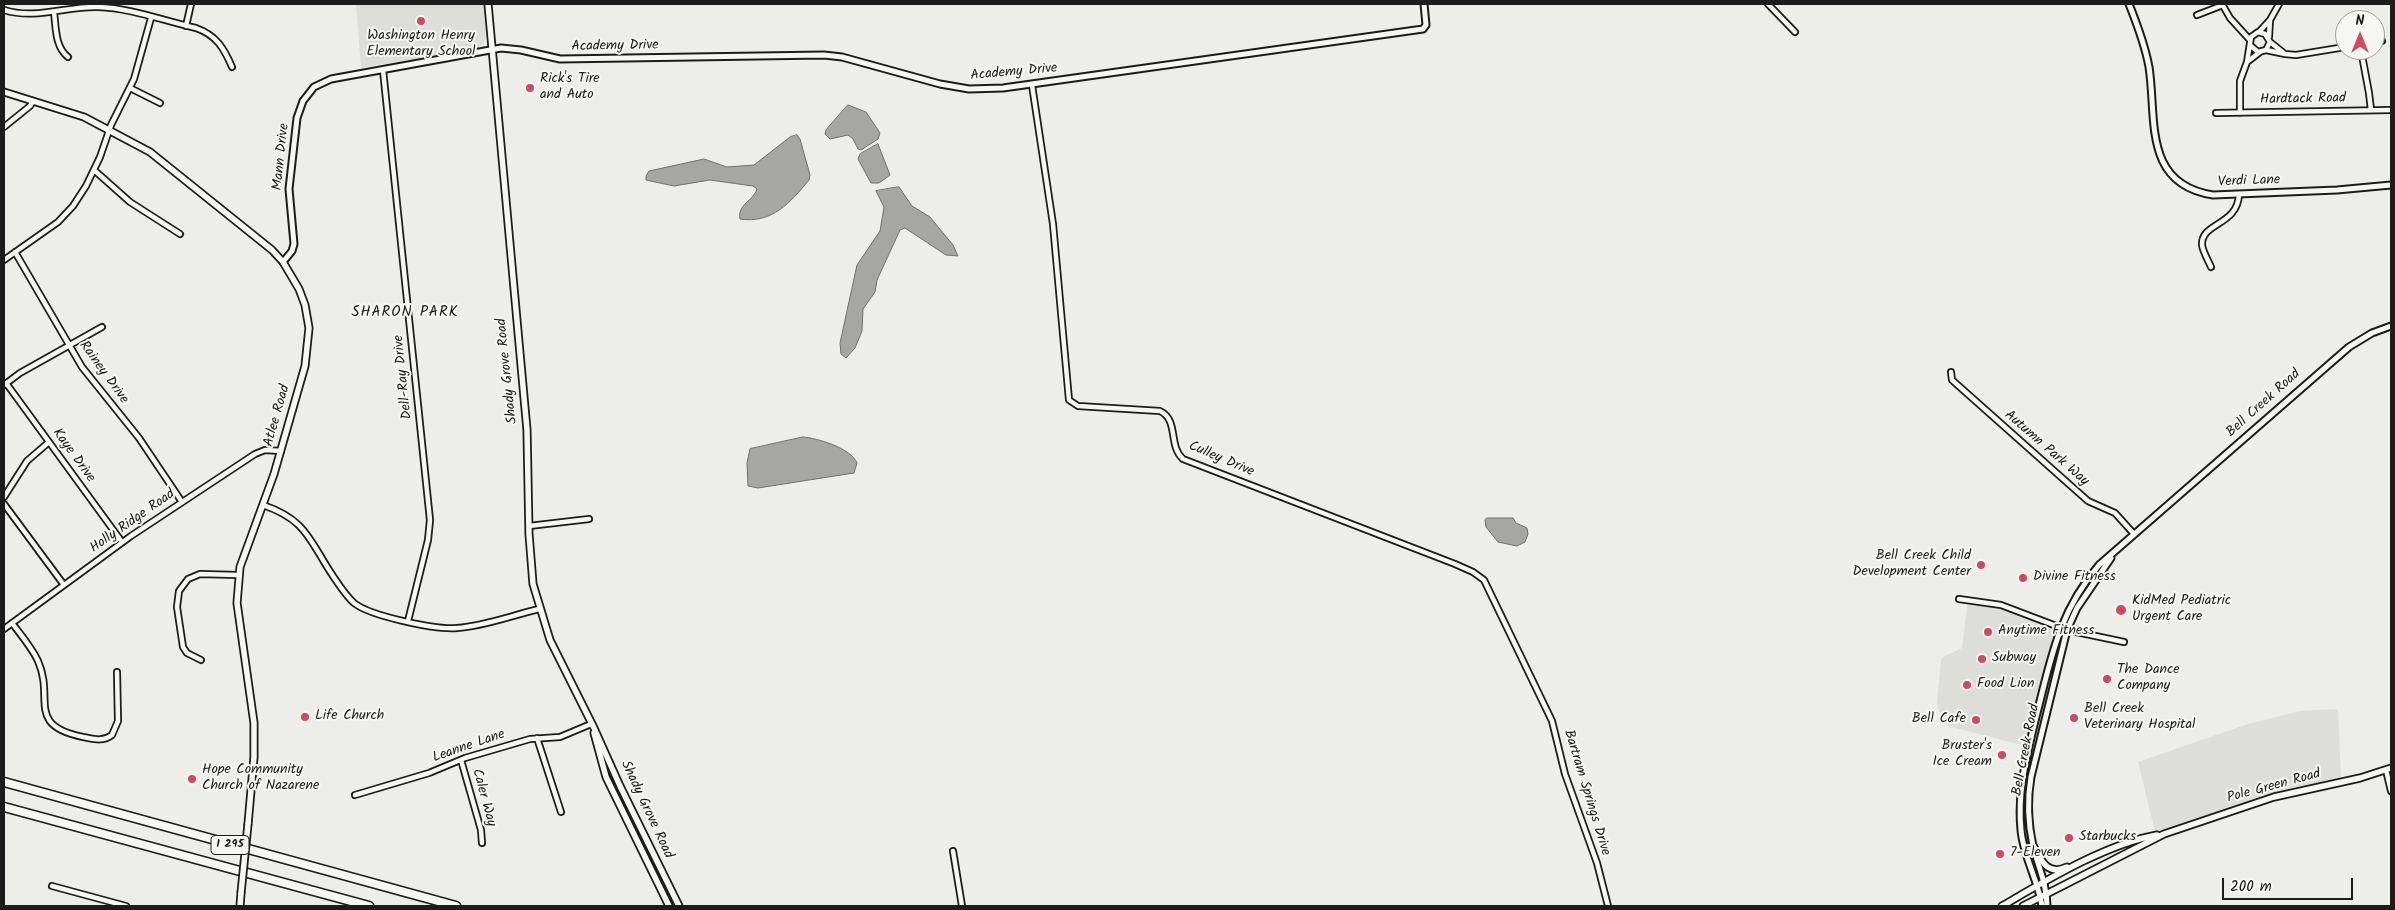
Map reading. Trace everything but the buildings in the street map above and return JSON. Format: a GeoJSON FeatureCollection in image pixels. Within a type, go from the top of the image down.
{"type":"FeatureCollection","features":[{"type":"Feature","properties":{"kind":"highway","name":"I 295"},"geometry":{"type":"LineString","coordinates":[[4,782],[456,906]]}},
{"type":"Feature","properties":{"kind":"highway","name":"I 295"},"geometry":{"type":"LineString","coordinates":[[4,806],[369,906]]}},
{"type":"Feature","properties":{"kind":"main road","name":"Shady Grove Road"},"geometry":{"type":"LineString","coordinates":[[488,4],[527,430],[532,572],[539,609],[550,640],[679,906]]}},
{"type":"Feature","properties":{"kind":"main road","name":"Atlee Road"},"geometry":{"type":"LineString","coordinates":[[4,92],[68,111],[109,129],[161,160],[272,250],[283,262],[302,295],[308,316],[309,339],[302,378],[281,452],[245,551],[238,576],[237,603],[254,723],[254,757],[240,906]]}},
{"type":"Feature","properties":{"kind":"main road","name":"Shady Grove Road"},"geometry":{"type":"LineString","coordinates":[[591,724],[606,777],[669,906]]}},
{"type":"Feature","properties":{"kind":"main road","name":"Pole Green Road"},"geometry":{"type":"LineString","coordinates":[[2023,906],[2164,834],[2274,797],[2388,769]]}},
{"type":"Feature","properties":{"kind":"main road","name":"Pole Green Road"},"geometry":{"type":"LineString","coordinates":[[2002,906],[2044,882],[2111,850],[2146,837],[2164,834]]}},
{"type":"Feature","properties":{"kind":"main road"},"geometry":{"type":"LineString","coordinates":[[2034,847],[2045,866],[2055,870],[2111,850]]}},
{"type":"Feature","properties":{"kind":"main road"},"geometry":{"type":"LineString","coordinates":[[654,875],[662,872]]}},
{"type":"Feature","properties":{"kind":"street"},"geometry":{"type":"LineString","coordinates":[[186,26],[191,4]]}},
{"type":"Feature","properties":{"kind":"street","name":"Academy Drive"},"geometry":{"type":"LineString","coordinates":[[492,49],[521,50],[560,60],[818,54],[842,57],[957,88],[984,89],[1032,85],[1423,29],[1426,25],[1424,4]]}},
{"type":"Feature","properties":{"kind":"street"},"geometry":{"type":"LineString","coordinates":[[1768,4],[1795,32]]}},
{"type":"Feature","properties":{"kind":"street","name":"Verdi Lane"},"geometry":{"type":"LineString","coordinates":[[2129,4],[2149,66],[2154,139],[2161,158],[2171,173],[2192,188],[2213,195],[2391,185]]}},
{"type":"Feature","properties":{"kind":"street"},"geometry":{"type":"LineString","coordinates":[[2197,15],[2222,4],[2254,50],[2260,52]]}},
{"type":"Feature","properties":{"kind":"street"},"geometry":{"type":"LineString","coordinates":[[2240,113],[2240,81],[2247,62],[2250,43],[2270,20],[2278,4]]}},
{"type":"Feature","properties":{"kind":"street"},"geometry":{"type":"LineString","coordinates":[[4,10],[28,14],[90,7],[119,10],[186,26],[202,31],[216,39],[224,48],[232,67]]}},
{"type":"Feature","properties":{"kind":"street"},"geometry":{"type":"LineString","coordinates":[[54,12],[59,46],[61,51],[68,57]]}},
{"type":"Feature","properties":{"kind":"street"},"geometry":{"type":"LineString","coordinates":[[4,260],[47,231],[79,197],[94,170],[109,129],[137,73],[151,18]]}},
{"type":"Feature","properties":{"kind":"street"},"geometry":{"type":"LineString","coordinates":[[2266,50],[2269,40],[2270,20]]}},
{"type":"Feature","properties":{"kind":"street"},"geometry":{"type":"LineString","coordinates":[[2241,29],[2265,34],[2285,54]]}},
{"type":"Feature","properties":{"kind":"street","name":"Mann Drive"},"geometry":{"type":"LineString","coordinates":[[283,262],[292,251],[294,244],[289,189],[294,132],[303,101],[314,87],[325,81],[492,49]]}},
{"type":"Feature","properties":{"kind":"street"},"geometry":{"type":"LineString","coordinates":[[2247,62],[2260,52],[2266,50],[2296,55],[2335,49]]}},
{"type":"Feature","properties":{"kind":"street"},"geometry":{"type":"LineString","coordinates":[[2363,60],[2370,93],[2370,110]]}},
{"type":"Feature","properties":{"kind":"street","name":"Dell-Ray Drive"},"geometry":{"type":"LineString","coordinates":[[383,70],[430,520],[428,540],[408,621]]}},
{"type":"Feature","properties":{"kind":"street","name":"Culley Drive"},"geometry":{"type":"LineString","coordinates":[[1032,85],[1053,224],[1068,397],[1071,403],[1078,406],[1160,411],[1170,420],[1175,448],[1183,459],[1399,542],[1478,575],[1486,584],[1537,690]]}},
{"type":"Feature","properties":{"kind":"street"},"geometry":{"type":"LineString","coordinates":[[130,88],[160,104]]}},
{"type":"Feature","properties":{"kind":"street"},"geometry":{"type":"LineString","coordinates":[[4,127],[30,106],[33,101]]}},
{"type":"Feature","properties":{"kind":"street","name":"Hardtack Road"},"geometry":{"type":"LineString","coordinates":[[2216,113],[2391,110]]}},
{"type":"Feature","properties":{"kind":"street"},"geometry":{"type":"LineString","coordinates":[[94,170],[124,198],[180,234]]}},
{"type":"Feature","properties":{"kind":"street"},"geometry":{"type":"LineString","coordinates":[[2211,267],[2202,247],[2202,239],[2208,230],[2232,215],[2237,206],[2239,194]]}},
{"type":"Feature","properties":{"kind":"street","name":"Rainey Drive"},"geometry":{"type":"LineString","coordinates":[[15,252],[68,345],[93,382],[139,438],[182,502]]}},
{"type":"Feature","properties":{"kind":"street","name":"Bell Creek Road"},"geometry":{"type":"LineString","coordinates":[[2042,906],[2021,836],[2020,798],[2023,769],[2060,628],[2084,583],[2098,565],[2116,552],[2134,534],[2349,347],[2372,333],[2391,326]]}},
{"type":"Feature","properties":{"kind":"street"},"geometry":{"type":"LineString","coordinates":[[5,384],[68,345],[102,327]]}},
{"type":"Feature","properties":{"kind":"street","name":"Autumn Park Way"},"geometry":{"type":"LineString","coordinates":[[1950,372],[1952,380],[2049,468],[2088,500],[2115,513],[2134,534]]}},
{"type":"Feature","properties":{"kind":"street","name":"Kaye Drive"},"geometry":{"type":"LineString","coordinates":[[5,384],[122,542]]}},
{"type":"Feature","properties":{"kind":"street"},"geometry":{"type":"LineString","coordinates":[[4,497],[26,461],[49,442]]}},
{"type":"Feature","properties":{"kind":"street","name":"Holly Ridge Road"},"geometry":{"type":"LineString","coordinates":[[4,629],[122,542],[255,454],[265,450],[281,452]]}},
{"type":"Feature","properties":{"kind":"street"},"geometry":{"type":"LineString","coordinates":[[4,504],[64,585]]}},
{"type":"Feature","properties":{"kind":"street"},"geometry":{"type":"LineString","coordinates":[[263,505],[286,514],[299,524],[354,603],[368,610],[439,628],[458,628],[539,609]]}},
{"type":"Feature","properties":{"kind":"street"},"geometry":{"type":"LineString","coordinates":[[529,526],[589,519]]}},
{"type":"Feature","properties":{"kind":"street","name":"Bell Creek Road"},"geometry":{"type":"LineString","coordinates":[[2047,906],[2047,893],[2034,847],[2029,818],[2030,785],[2067,630],[2077,608],[2116,552]]}},
{"type":"Feature","properties":{"kind":"street"},"geometry":{"type":"LineString","coordinates":[[201,660],[187,653],[183,647],[177,607],[181,586],[188,579],[200,574],[238,576]]}},
{"type":"Feature","properties":{"kind":"street"},"geometry":{"type":"LineString","coordinates":[[1959,599],[2001,604],[2060,628],[2124,642]]}},
{"type":"Feature","properties":{"kind":"street"},"geometry":{"type":"LineString","coordinates":[[12,623],[39,662],[47,717],[53,725],[66,732],[101,740],[112,735],[118,721],[118,672]]}},
{"type":"Feature","properties":{"kind":"street","name":"Bartram Springs Drive"},"geometry":{"type":"LineString","coordinates":[[1537,690],[1552,722],[1565,774],[1597,863],[1608,906]]}},
{"type":"Feature","properties":{"kind":"street","name":"Leanne Lane"},"geometry":{"type":"LineString","coordinates":[[354,795],[538,738],[560,737],[591,724]]}},
{"type":"Feature","properties":{"kind":"street"},"geometry":{"type":"LineString","coordinates":[[538,738],[561,812]]}},
{"type":"Feature","properties":{"kind":"street","name":"Caler Way"},"geometry":{"type":"LineString","coordinates":[[462,760],[481,830],[482,843]]}},
{"type":"Feature","properties":{"kind":"street"},"geometry":{"type":"LineString","coordinates":[[2388,769],[2391,791]]}},
{"type":"Feature","properties":{"kind":"street"},"geometry":{"type":"LineString","coordinates":[[953,851],[962,906]]}},
{"type":"Feature","properties":{"kind":"street"},"geometry":{"type":"LineString","coordinates":[[52,886],[111,904],[126,906]]}},
{"type":"Feature","properties":{"kind":"shaded area","name":"Washington Henry Elementary School"},"geometry":{"type":"Polygon","coordinates":[[[356,4],[484,4],[486,37],[483,44],[477,48],[361,68],[356,4]]]}},
{"type":"Feature","properties":{"kind":"shaded area"},"geometry":{"type":"Polygon","coordinates":[[[848,105],[866,112],[880,133],[878,139],[861,150],[858,149],[853,139],[848,135],[830,139],[825,134],[826,130],[848,105]]]}},
{"type":"Feature","properties":{"kind":"shaded area"},"geometry":{"type":"Polygon","coordinates":[[[797,135],[800,139],[810,175],[809,180],[780,210],[762,218],[740,219],[741,210],[757,189],[753,186],[710,180],[674,186],[646,180],[649,171],[704,159],[727,167],[754,165],[790,137],[797,135]]]}},
{"type":"Feature","properties":{"kind":"shaded area"},"geometry":{"type":"Polygon","coordinates":[[[878,144],[890,175],[879,183],[871,183],[858,159],[860,154],[878,144]]]}},
{"type":"Feature","properties":{"kind":"shaded area"},"geometry":{"type":"Polygon","coordinates":[[[899,187],[912,206],[930,217],[953,245],[958,256],[946,255],[905,228],[900,230],[877,280],[875,292],[863,309],[862,331],[855,348],[846,358],[841,354],[840,343],[857,265],[880,231],[884,207],[876,191],[899,187]]]}},
{"type":"Feature","properties":{"kind":"shaded area"},"geometry":{"type":"Polygon","coordinates":[[[803,437],[816,439],[841,448],[854,458],[857,463],[854,473],[758,488],[748,486],[747,463],[750,449],[803,437]]]}},
{"type":"Feature","properties":{"kind":"shaded area"},"geometry":{"type":"Polygon","coordinates":[[[1487,518],[1513,518],[1516,523],[1527,528],[1528,534],[1525,542],[1517,546],[1498,542],[1486,527],[1485,520],[1487,518]]]}},
{"type":"Feature","properties":{"kind":"shaded area"},"geometry":{"type":"Polygon","coordinates":[[[1968,600],[1990,602],[2060,628],[2029,747],[1948,726],[1940,715],[1937,703],[1941,660],[1943,657],[1962,648],[1968,600]]]}},
{"type":"Feature","properties":{"kind":"shaded area"},"geometry":{"type":"Polygon","coordinates":[[[2338,709],[2341,778],[2277,791],[2156,835],[2138,762],[2248,724],[2300,711],[2338,709]]]}},
{"type":"Feature","properties":{"kind":"place","name":"Washington Henry Elementary School"},"geometry":{"type":"Point","coordinates":[421,21]}},
{"type":"Feature","properties":{"kind":"place","name":"Rick's Tire and Auto"},"geometry":{"type":"Point","coordinates":[530,88]}},
{"type":"Feature","properties":{"kind":"place","name":"Bell Creek Child Development Center"},"geometry":{"type":"Point","coordinates":[1981,565]}},
{"type":"Feature","properties":{"kind":"place","name":"Divine Fitness"},"geometry":{"type":"Point","coordinates":[2023,578]}},
{"type":"Feature","properties":{"kind":"place","name":"KidMed Pediatric Urgent Care"},"geometry":{"type":"Point","coordinates":[2121,610]}},
{"type":"Feature","properties":{"kind":"place","name":"Anytime Fitness"},"geometry":{"type":"Point","coordinates":[1988,632]}},
{"type":"Feature","properties":{"kind":"place","name":"Subway"},"geometry":{"type":"Point","coordinates":[1982,659]}},
{"type":"Feature","properties":{"kind":"place","name":"The Dance Company"},"geometry":{"type":"Point","coordinates":[2107,679]}},
{"type":"Feature","properties":{"kind":"place","name":"Food Lion"},"geometry":{"type":"Point","coordinates":[1967,685]}},
{"type":"Feature","properties":{"kind":"place","name":"Life Church"},"geometry":{"type":"Point","coordinates":[305,717]}},
{"type":"Feature","properties":{"kind":"place","name":"Bell Creek Veterinary Hospital"},"geometry":{"type":"Point","coordinates":[2074,718]}},
{"type":"Feature","properties":{"kind":"place","name":"Bell Cafe"},"geometry":{"type":"Point","coordinates":[1976,720]}},
{"type":"Feature","properties":{"kind":"place","name":"Bruster's Ice Cream"},"geometry":{"type":"Point","coordinates":[2002,755]}},
{"type":"Feature","properties":{"kind":"place","name":"Hope Community Church of Nazarene"},"geometry":{"type":"Point","coordinates":[192,779]}},
{"type":"Feature","properties":{"kind":"place","name":"Starbucks"},"geometry":{"type":"Point","coordinates":[2069,838]}},
{"type":"Feature","properties":{"kind":"place","name":"7-Eleven"},"geometry":{"type":"Point","coordinates":[2000,854]}},
{"type":"Feature","properties":{"kind":"district","name":"SHARON PARK"},"geometry":{"type":"Point","coordinates":[405,313]}}]}
